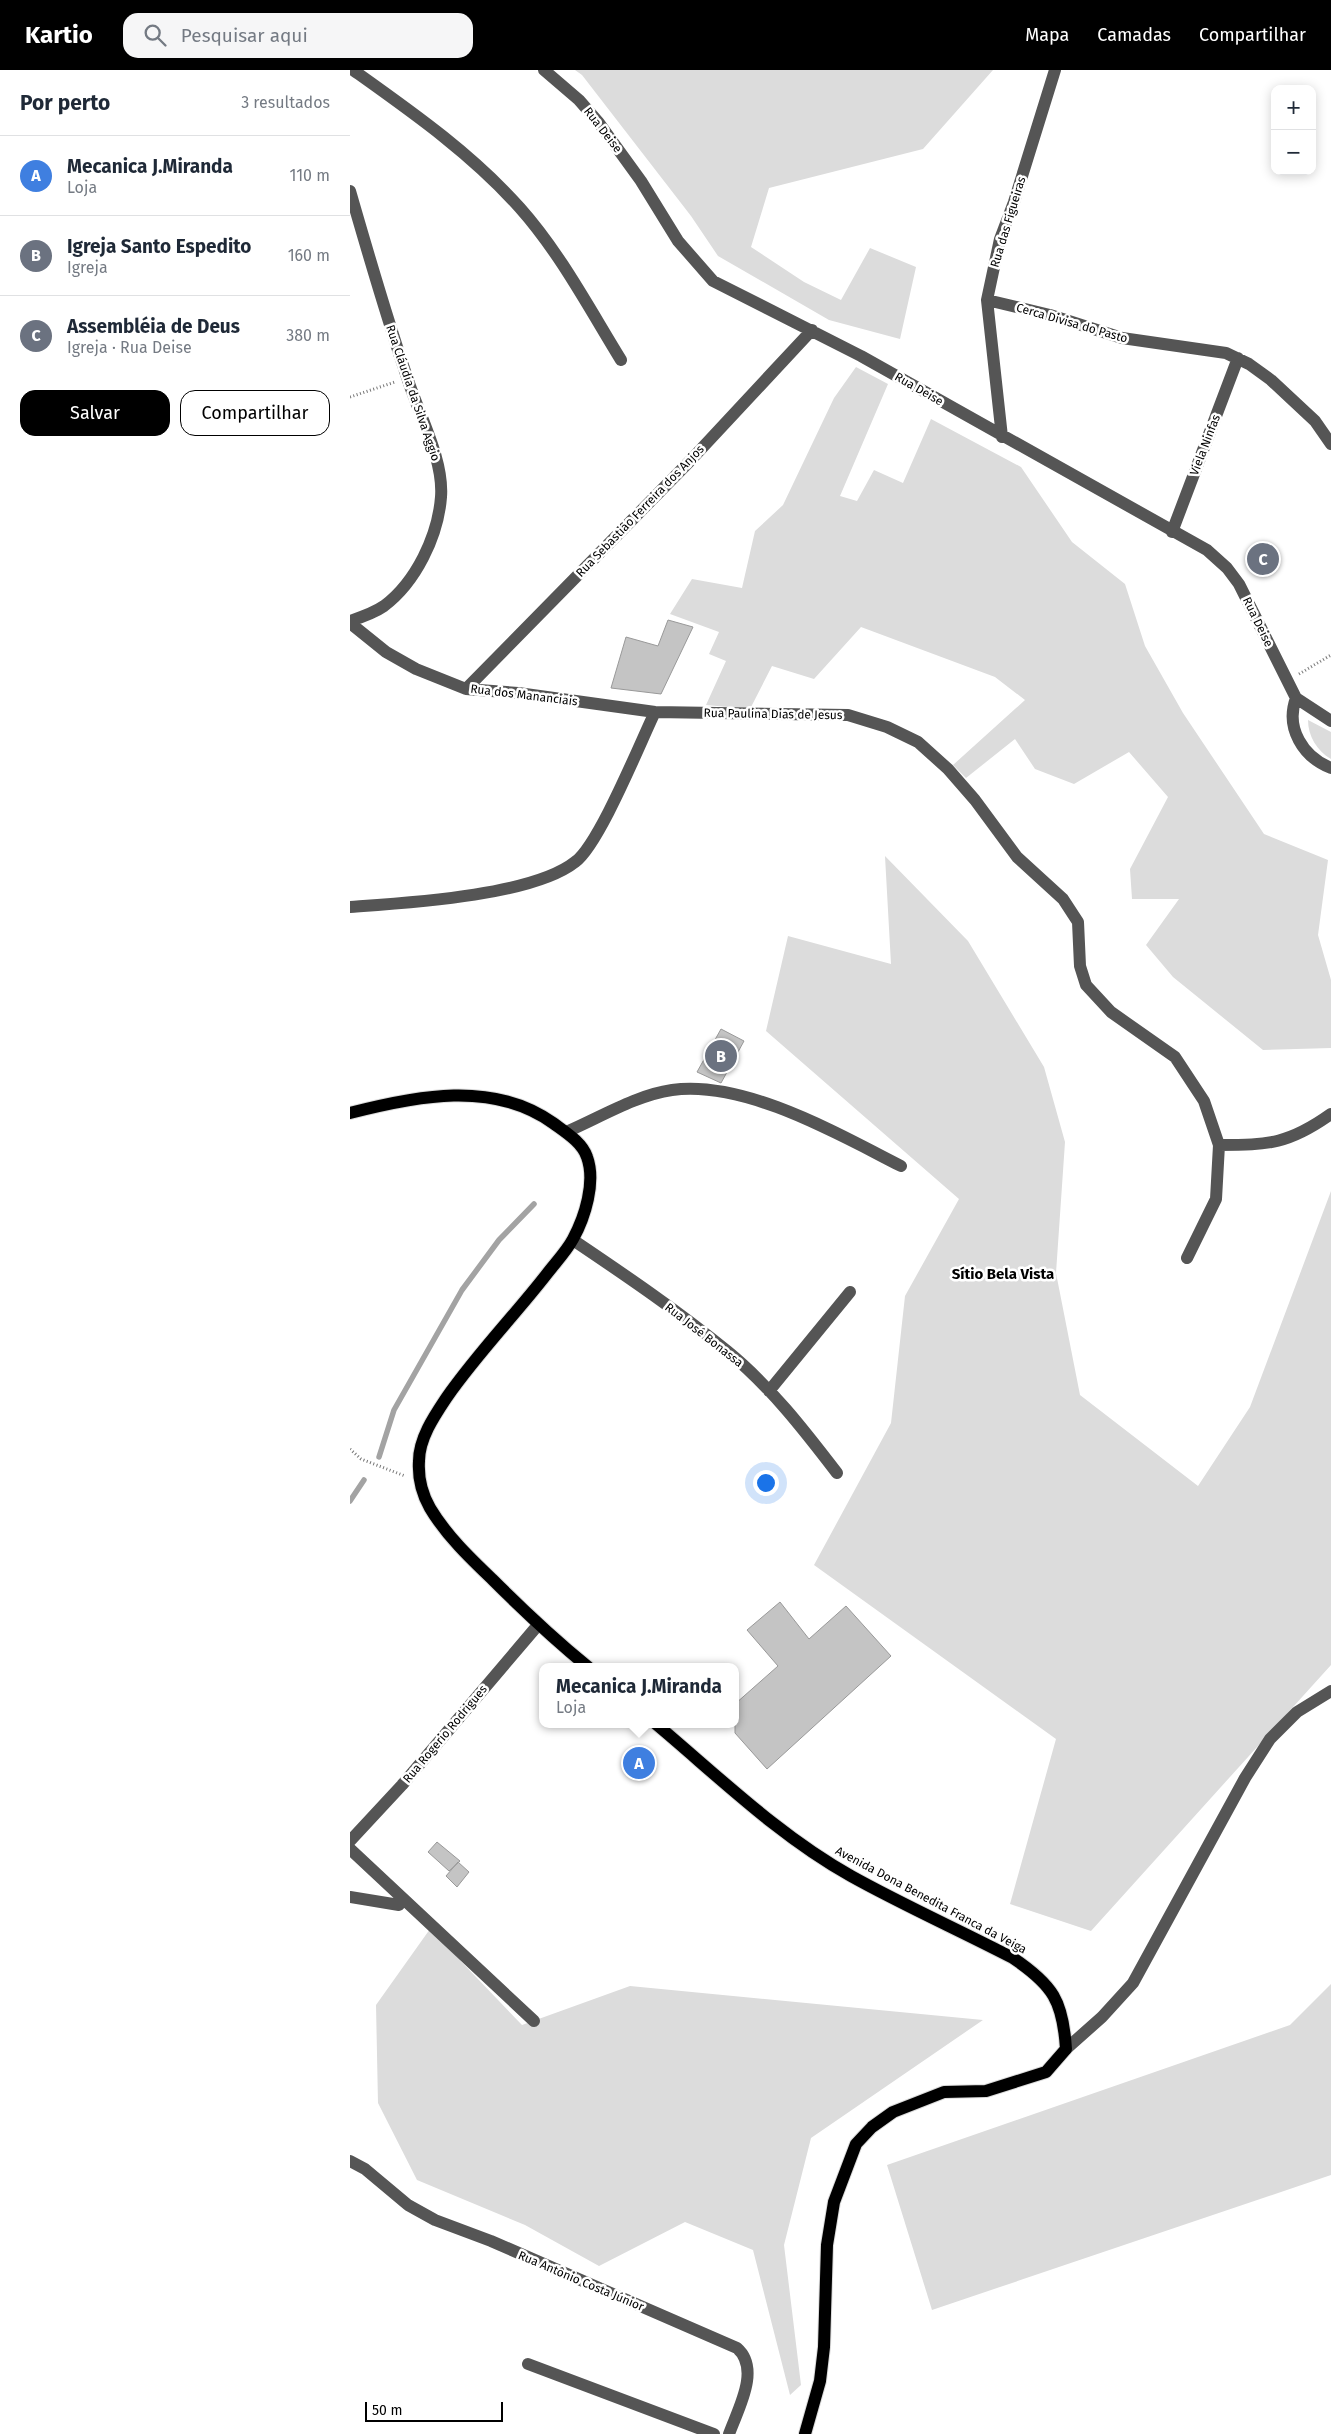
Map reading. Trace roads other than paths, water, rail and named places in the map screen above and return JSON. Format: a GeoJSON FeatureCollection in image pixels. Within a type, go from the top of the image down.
{"type":"FeatureCollection","features":[{"type":"Feature","properties":{"kind":"main road"},"geometry":{"type":"LineString","coordinates":[[350,1113],[446,1094],[481,1096],[539,1113],[566,1132],[587,1155],[590,1176],[587,1204],[573,1240],[534,1291],[456,1384],[435,1414],[423,1442],[418,1460],[421,1488],[430,1508],[464,1553],[538,1625],[583,1663]]}},
{"type":"Feature","properties":{"kind":"main road","name":"Avenida Dona Benedita Franca da Veiga"},"geometry":{"type":"LineString","coordinates":[[661,1728],[767,1817],[850,1876],[996,1949],[1034,1972],[1052,1991],[1060,2010],[1065,2026],[1066,2049]]}},
{"type":"Feature","properties":{"kind":"main road"},"geometry":{"type":"LineString","coordinates":[[805,2434],[820,2381],[823,2355],[827,2245],[834,2202],[856,2144],[872,2127],[893,2112],[944,2092],[986,2091],[1046,2072],[1066,2049]]}},
{"type":"Feature","properties":{"kind":"street"},"geometry":{"type":"LineString","coordinates":[[353,70],[427,123],[479,167],[520,208],[553,250],[621,360]]}},
{"type":"Feature","properties":{"kind":"street","name":"Rua Deise"},"geometry":{"type":"LineString","coordinates":[[544,70],[579,100],[599,123],[641,181],[678,241],[713,282],[812,330],[897,376],[1002,437],[1207,550],[1228,568],[1254,611],[1296,698],[1331,721]]}},
{"type":"Feature","properties":{"kind":"street","name":"Rua das Figueiras"},"geometry":{"type":"LineString","coordinates":[[1002,437],[987,300],[1000,239],[1014,202],[1055,70]]}},
{"type":"Feature","properties":{"kind":"street","name":"Rua Cláudia da Silva Aggio"},"geometry":{"type":"LineString","coordinates":[[350,191],[407,378],[439,468],[441,496],[437,522],[429,544],[415,570],[396,596],[370,614],[350,622]]}},
{"type":"Feature","properties":{"kind":"street","name":"Cerca Divisa do Pasto"},"geometry":{"type":"LineString","coordinates":[[987,300],[1050,315],[1122,338],[1226,353],[1238,358],[1249,364],[1286,394],[1315,421],[1331,444]]}},
{"type":"Feature","properties":{"kind":"street","name":"Rua Sebastião Ferreira dos Anjos"},"geometry":{"type":"LineString","coordinates":[[466,689],[689,462],[812,330]]}},
{"type":"Feature","properties":{"kind":"street","name":"Viela Ninfas"},"geometry":{"type":"LineString","coordinates":[[1172,532],[1238,358]]}},
{"type":"Feature","properties":{"kind":"street","name":"Rua dos Mananciais"},"geometry":{"type":"LineString","coordinates":[[350,622],[386,652],[416,669],[466,689],[518,693],[655,712]]}},
{"type":"Feature","properties":{"kind":"street"},"geometry":{"type":"LineString","coordinates":[[1296,698],[1292,718],[1300,744],[1307,754],[1319,763],[1331,768]]}},
{"type":"Feature","properties":{"kind":"street"},"geometry":{"type":"LineString","coordinates":[[350,907],[419,902],[504,888],[551,876],[576,862],[596,835],[655,712]]}},
{"type":"Feature","properties":{"kind":"street","name":"Rua Paulina Dias de Jesus"},"geometry":{"type":"LineString","coordinates":[[655,712],[848,715],[887,727],[918,742],[948,769],[975,800],[1017,857],[1063,898],[1078,922],[1080,966],[1086,985],[1111,1012],[1175,1057],[1204,1101],[1219,1145],[1216,1198],[1187,1258]]}},
{"type":"Feature","properties":{"kind":"street"},"geometry":{"type":"LineString","coordinates":[[566,1132],[648,1096],[672,1090],[699,1089],[769,1105],[827,1128],[901,1166]]}},
{"type":"Feature","properties":{"kind":"street"},"geometry":{"type":"LineString","coordinates":[[1219,1145],[1258,1145],[1283,1142],[1310,1130],[1331,1114]]}},
{"type":"Feature","properties":{"kind":"street","name":"Rua José Bonassa"},"geometry":{"type":"LineString","coordinates":[[573,1240],[633,1280],[728,1352],[770,1391],[837,1473]]}},
{"type":"Feature","properties":{"kind":"street"},"geometry":{"type":"LineString","coordinates":[[770,1391],[850,1292]]}},
{"type":"Feature","properties":{"kind":"street","name":"Rua Rogerio Rodrigues"},"geometry":{"type":"LineString","coordinates":[[350,1841],[402,1785],[538,1625]]}},
{"type":"Feature","properties":{"kind":"street"},"geometry":{"type":"LineString","coordinates":[[1066,2049],[1102,2017],[1133,1983],[1245,1778],[1270,1739],[1297,1712],[1331,1691]]}},
{"type":"Feature","properties":{"kind":"street"},"geometry":{"type":"LineString","coordinates":[[350,1849],[534,2021]]}},
{"type":"Feature","properties":{"kind":"street"},"geometry":{"type":"LineString","coordinates":[[350,1897],[398,1905]]}},
{"type":"Feature","properties":{"kind":"street","name":"Rua Antônio Costa Júnior"},"geometry":{"type":"LineString","coordinates":[[350,2161],[366,2169],[408,2205],[435,2220],[500,2245],[736,2348],[747,2360],[749,2372],[729,2434]]}},
{"type":"Feature","properties":{"kind":"street"},"geometry":{"type":"LineString","coordinates":[[528,2364],[714,2434]]}},
{"type":"Feature","properties":{"kind":"waterway"},"geometry":{"type":"LineString","coordinates":[[379,1457],[394,1410],[462,1290],[499,1240],[534,1204]]}},
{"type":"Feature","properties":{"kind":"waterway"},"geometry":{"type":"LineString","coordinates":[[350,1501],[364,1480]]}},
{"type":"Feature","properties":{"kind":"place","name":"Assembléia de Deus"},"geometry":{"type":"Point","coordinates":[1263,559]}},
{"type":"Feature","properties":{"kind":"place","name":"Igreja Santo Espedito"},"geometry":{"type":"Point","coordinates":[721,1056]}},
{"type":"Feature","properties":{"kind":"place","name":"Mecanica J.Miranda"},"geometry":{"type":"Point","coordinates":[639,1763]}},
{"type":"Feature","properties":{"kind":"district","name":"Sítio Bela Vista"},"geometry":{"type":"Point","coordinates":[1003,1274]}}]}
